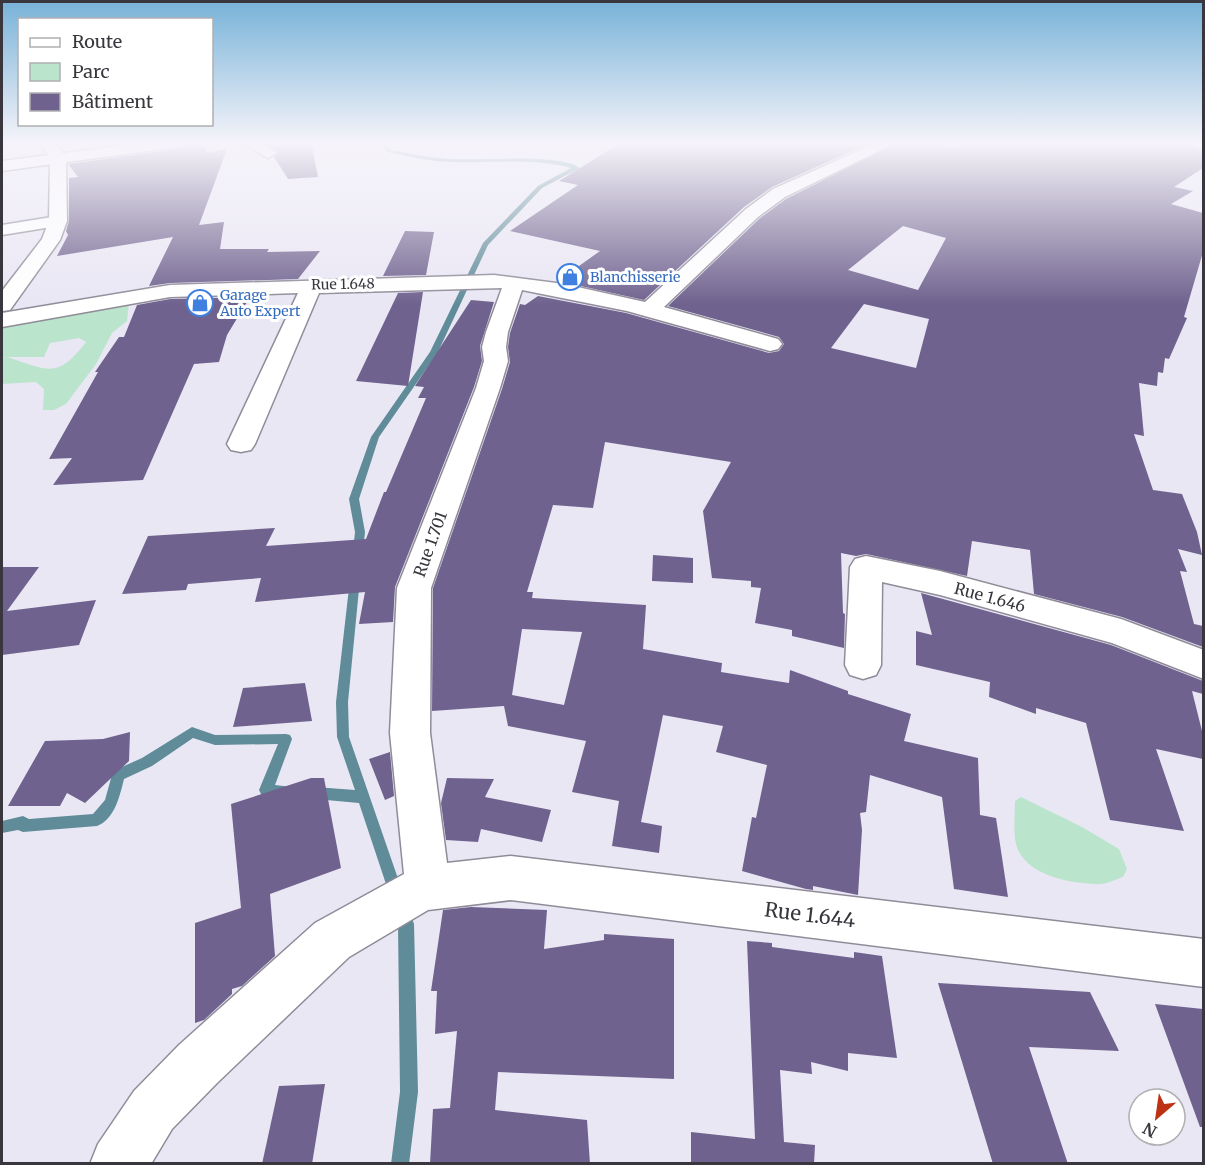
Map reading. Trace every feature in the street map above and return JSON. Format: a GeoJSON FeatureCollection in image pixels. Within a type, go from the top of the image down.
{"type":"FeatureCollection","features":[{"type":"Feature","properties":{"kind":"street"},"geometry":{"type":"LineString","coordinates":[[2,305],[51,240],[58,221],[58,196]]}},
{"type":"Feature","properties":{"kind":"street"},"geometry":{"type":"LineString","coordinates":[[648,310],[752,213],[774,196]]}},
{"type":"Feature","properties":{"kind":"street"},"geometry":{"type":"LineString","coordinates":[[2,230],[58,221]]}},
{"type":"Feature","properties":{"kind":"street","name":"Rue 1.648"},"geometry":{"type":"LineString","coordinates":[[2,320],[170,291],[494,280],[582,292],[770,344]]}},
{"type":"Feature","properties":{"kind":"street","name":"Rue 1.701"},"geometry":{"type":"LineString","coordinates":[[409,897],[414,588],[488,388],[495,361],[494,347],[497,332],[515,282]]}},
{"type":"Feature","properties":{"kind":"street"},"geometry":{"type":"LineString","coordinates":[[241,444],[312,285]]}},
{"type":"Feature","properties":{"kind":"street","name":"Rue 1.646"},"geometry":{"type":"LineString","coordinates":[[863,665],[866,567],[940,583],[1121,632],[1203,665]]}},
{"type":"Feature","properties":{"kind":"street","name":"Rue 1.644"},"geometry":{"type":"LineString","coordinates":[[409,897],[511,878],[1203,963]]}},
{"type":"Feature","properties":{"kind":"street"},"geometry":{"type":"LineString","coordinates":[[118,1164],[153,1110],[198,1064],[332,940],[409,897]]}},
{"type":"Feature","properties":{"kind":"green space"},"geometry":{"type":"Polygon","coordinates":[[[129,303],[127,321],[112,333],[96,364],[66,404],[54,410],[43,410],[44,389],[36,382],[2,384],[2,358],[6,357],[2,357],[2,326],[7,323],[129,303]],[[79,338],[50,343],[44,357],[7,357],[51,369],[67,362],[86,342],[79,338]]]}},
{"type":"Feature","properties":{"kind":"green space"},"geometry":{"type":"Polygon","coordinates":[[[1021,797],[1082,827],[1119,849],[1127,869],[1123,877],[1103,884],[1089,884],[1050,876],[1029,864],[1021,855],[1015,839],[1015,801],[1021,797]]]}},
{"type":"Feature","properties":{"kind":"building"},"geometry":{"type":"Polygon","coordinates":[[[69,196],[210,196],[199,225],[224,222],[220,249],[269,249],[267,252],[320,251],[298,279],[170,283],[149,286],[173,237],[57,256],[68,235],[66,231],[69,221],[69,196]]]}},
{"type":"Feature","properties":{"kind":"building"},"geometry":{"type":"Polygon","coordinates":[[[561,196],[759,196],[744,207],[644,300],[558,281],[600,251],[510,231],[561,196]]]}},
{"type":"Feature","properties":{"kind":"building"},"geometry":{"type":"Polygon","coordinates":[[[791,196],[1184,196],[1171,204],[1203,213],[1203,252],[1184,317],[1187,318],[1169,359],[1165,358],[1163,373],[1158,372],[1157,386],[1139,383],[1144,436],[1134,434],[1153,490],[1182,494],[1197,532],[1202,555],[1178,549],[1187,572],[1180,571],[1194,624],[1203,626],[1203,647],[1122,617],[1034,594],[1030,550],[972,541],[967,576],[866,554],[856,556],[841,553],[843,613],[845,614],[844,648],[792,636],[792,630],[755,623],[761,588],[751,587],[751,581],[712,578],[703,511],[731,462],[605,442],[593,508],[553,505],[527,592],[533,592],[532,598],[646,605],[643,649],[722,663],[721,672],[789,683],[790,670],[848,691],[848,694],[911,714],[904,741],[978,758],[980,815],[996,818],[1008,897],[954,889],[942,797],[870,775],[866,812],[860,813],[862,830],[858,895],[813,886],[813,890],[806,889],[742,871],[752,817],[756,818],[767,765],[716,752],[723,726],[663,715],[641,822],[662,826],[659,853],[612,846],[619,801],[572,792],[586,741],[508,726],[504,706],[432,711],[433,588],[502,389],[510,362],[508,347],[510,333],[520,304],[525,305],[538,296],[626,313],[769,353],[779,351],[784,344],[779,337],[668,306],[759,219],[791,196]],[[903,226],[848,270],[918,290],[946,238],[903,226]],[[864,304],[831,348],[916,368],[929,319],[864,304]],[[522,629],[512,695],[564,705],[582,632],[522,629]]]}},
{"type":"Feature","properties":{"kind":"building"},"geometry":{"type":"Polygon","coordinates":[[[405,231],[434,232],[426,275],[383,276],[405,231]]]}},
{"type":"Feature","properties":{"kind":"building"},"geometry":{"type":"Polygon","coordinates":[[[423,292],[408,386],[356,381],[398,293],[423,292]]]}},
{"type":"Feature","properties":{"kind":"building"},"geometry":{"type":"Polygon","coordinates":[[[250,297],[227,335],[219,362],[194,364],[143,480],[53,485],[72,458],[49,459],[98,372],[95,372],[119,337],[124,337],[137,305],[170,299],[250,297]]]}},
{"type":"Feature","properties":{"kind":"building"},"geometry":{"type":"Polygon","coordinates":[[[471,300],[494,302],[480,346],[482,361],[474,387],[395,587],[393,622],[359,624],[365,592],[255,602],[261,578],[188,584],[186,590],[122,594],[148,536],[275,528],[266,546],[366,539],[384,492],[386,492],[426,398],[418,398],[424,387],[415,386],[471,300]]]}},
{"type":"Feature","properties":{"kind":"building"},"geometry":{"type":"Polygon","coordinates":[[[653,555],[693,558],[693,583],[652,581],[653,555]]]}},
{"type":"Feature","properties":{"kind":"building"},"geometry":{"type":"Polygon","coordinates":[[[2,567],[39,567],[7,611],[96,600],[79,645],[2,655],[2,567]]]}},
{"type":"Feature","properties":{"kind":"building"},"geometry":{"type":"Polygon","coordinates":[[[921,593],[1111,645],[1203,681],[1203,694],[1192,691],[1203,735],[1203,759],[1156,749],[1184,831],[1110,820],[1086,723],[1036,708],[1036,714],[989,697],[990,682],[916,665],[916,631],[932,635],[921,593]]]}},
{"type":"Feature","properties":{"kind":"building"},"geometry":{"type":"Polygon","coordinates":[[[305,683],[312,721],[233,727],[243,688],[305,683]]]}},
{"type":"Feature","properties":{"kind":"building"},"geometry":{"type":"Polygon","coordinates":[[[130,732],[129,761],[85,803],[67,793],[60,806],[8,806],[45,741],[103,739],[130,732]]]}},
{"type":"Feature","properties":{"kind":"building"},"geometry":{"type":"Polygon","coordinates":[[[390,752],[394,796],[385,800],[369,759],[390,752]]]}},
{"type":"Feature","properties":{"kind":"building"},"geometry":{"type":"Polygon","coordinates":[[[311,778],[324,778],[341,868],[270,894],[275,956],[242,986],[232,989],[232,994],[204,1020],[195,1023],[195,923],[241,908],[231,804],[311,778]]]}},
{"type":"Feature","properties":{"kind":"building"},"geometry":{"type":"Polygon","coordinates":[[[447,778],[494,779],[485,797],[551,810],[542,842],[481,829],[478,842],[446,840],[441,803],[447,778]]]}},
{"type":"Feature","properties":{"kind":"building"},"geometry":{"type":"Polygon","coordinates":[[[471,907],[547,910],[544,949],[604,940],[604,934],[674,939],[674,1079],[498,1072],[495,1110],[587,1120],[590,1164],[430,1164],[433,1109],[450,1108],[457,1031],[435,1034],[437,991],[431,991],[443,910],[471,907]]]}},
{"type":"Feature","properties":{"kind":"building"},"geometry":{"type":"Polygon","coordinates":[[[747,941],[772,943],[772,947],[854,958],[854,952],[882,956],[897,1058],[848,1053],[848,1071],[811,1062],[812,1074],[780,1070],[784,1142],[815,1145],[814,1164],[691,1164],[691,1132],[755,1139],[747,941]]]}},
{"type":"Feature","properties":{"kind":"building"},"geometry":{"type":"Polygon","coordinates":[[[938,983],[1090,992],[1119,1051],[1029,1047],[1068,1164],[993,1164],[938,983]]]}},
{"type":"Feature","properties":{"kind":"building"},"geometry":{"type":"Polygon","coordinates":[[[1155,1004],[1203,1009],[1203,1127],[1200,1127],[1155,1004]]]}},
{"type":"Feature","properties":{"kind":"building"},"geometry":{"type":"Polygon","coordinates":[[[325,1084],[312,1164],[262,1164],[279,1086],[325,1084]]]}},
{"type":"Feature","properties":{"kind":"waterway"},"geometry":{"type":"LineString","coordinates":[[358,551],[360,532],[354,499],[375,437],[434,352],[485,244],[532,196]]}},
{"type":"Feature","properties":{"kind":"waterway"},"geometry":{"type":"LineString","coordinates":[[355,579],[342,702],[343,737],[396,893]]}},
{"type":"Feature","properties":{"kind":"waterway"},"geometry":{"type":"LineString","coordinates":[[2,827],[23,822],[23,826],[97,820],[111,803],[118,775],[147,762],[192,732],[215,740],[286,739],[266,790],[287,791]]}},
{"type":"Feature","properties":{"kind":"waterway"},"geometry":{"type":"LineString","coordinates":[[315,793],[362,797]]}},
{"type":"Feature","properties":{"kind":"waterway"},"geometry":{"type":"LineString","coordinates":[[400,1164],[409,1092],[406,924],[402,910]]}},
{"type":"Feature","properties":{"kind":"place","name":"Blanchisserie"},"geometry":{"type":"Point","coordinates":[570,277]}},
{"type":"Feature","properties":{"kind":"place","name":"Garage Auto Expert"},"geometry":{"type":"Point","coordinates":[200,303]}}]}
